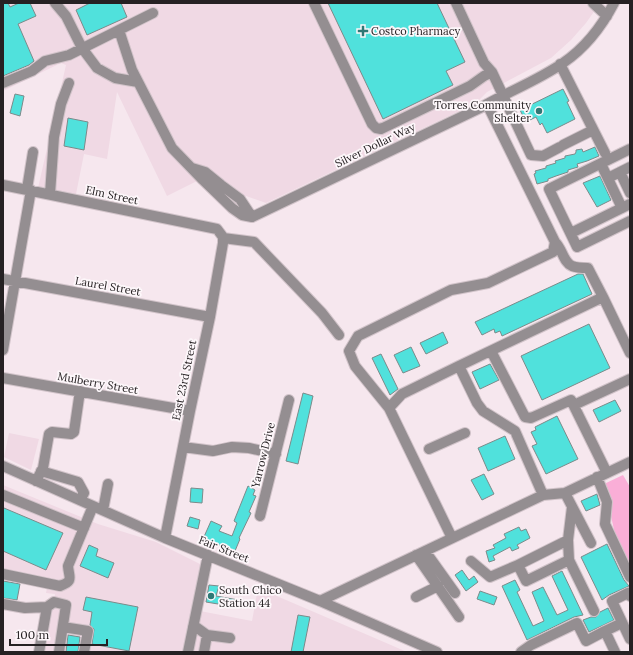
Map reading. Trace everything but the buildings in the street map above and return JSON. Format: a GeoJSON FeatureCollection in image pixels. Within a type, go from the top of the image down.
{"type":"FeatureCollection","features":[{"type":"Feature","properties":{"kind":"street"},"geometry":{"type":"LineString","coordinates":[[56,3],[66,16],[82,48],[97,68],[115,78],[138,82]]}},
{"type":"Feature","properties":{"kind":"street"},"geometry":{"type":"LineString","coordinates":[[314,3],[372,124],[376,128],[381,129],[470,86],[492,72]]}},
{"type":"Feature","properties":{"kind":"street"},"geometry":{"type":"LineString","coordinates":[[456,3],[484,63],[492,72],[531,155],[543,156],[587,134],[591,131],[592,127]]}},
{"type":"Feature","properties":{"kind":"street"},"geometry":{"type":"LineString","coordinates":[[593,3],[607,16]]}},
{"type":"Feature","properties":{"kind":"street","name":"Silver Dollar Way"},"geometry":{"type":"LineString","coordinates":[[138,82],[172,148],[192,168],[205,172],[240,199],[252,217],[532,81],[560,64],[592,38],[614,3]]}},
{"type":"Feature","properties":{"kind":"street"},"geometry":{"type":"LineString","coordinates":[[3,84],[32,71],[45,61],[69,55],[153,13]]}},
{"type":"Feature","properties":{"kind":"street"},"geometry":{"type":"LineString","coordinates":[[119,30],[132,70],[138,82]]}},
{"type":"Feature","properties":{"kind":"street"},"geometry":{"type":"LineString","coordinates":[[560,64],[605,153]]}},
{"type":"Feature","properties":{"kind":"street"},"geometry":{"type":"LineString","coordinates":[[50,194],[54,137],[61,104],[69,83]]}},
{"type":"Feature","properties":{"kind":"street"},"geometry":{"type":"LineString","coordinates":[[487,104],[555,242],[559,245],[568,264],[588,268],[630,353]]}},
{"type":"Feature","properties":{"kind":"street"},"geometry":{"type":"LineString","coordinates":[[630,149],[549,189],[577,247],[630,221]]}},
{"type":"Feature","properties":{"kind":"street"},"geometry":{"type":"LineString","coordinates":[[3,350],[16,282],[33,152]]}},
{"type":"Feature","properties":{"kind":"street"},"geometry":{"type":"LineString","coordinates":[[571,233],[626,206],[601,164]]}},
{"type":"Feature","properties":{"kind":"street"},"geometry":{"type":"LineString","coordinates":[[608,178],[630,167]]}},
{"type":"Feature","properties":{"kind":"street"},"geometry":{"type":"LineString","coordinates":[[620,172],[629,189]]}},
{"type":"Feature","properties":{"kind":"street","name":"Elm Street"},"geometry":{"type":"LineString","coordinates":[[3,185],[217,229],[223,238]]}},
{"type":"Feature","properties":{"kind":"street"},"geometry":{"type":"LineString","coordinates":[[223,238],[254,242],[322,313],[339,335]]}},
{"type":"Feature","properties":{"kind":"street","name":"East 23rd Street"},"geometry":{"type":"LineString","coordinates":[[165,538],[210,317],[223,238]]}},
{"type":"Feature","properties":{"kind":"street"},"geometry":{"type":"LineString","coordinates":[[452,538],[389,408],[355,366],[349,351],[358,336],[451,290],[488,283],[553,252],[555,242]]}},
{"type":"Feature","properties":{"kind":"street","name":"Laurel Street"},"geometry":{"type":"LineString","coordinates":[[3,279],[210,317]]}},
{"type":"Feature","properties":{"kind":"street"},"geometry":{"type":"LineString","coordinates":[[389,408],[402,394],[603,297]]}},
{"type":"Feature","properties":{"kind":"street"},"geometry":{"type":"LineString","coordinates":[[491,351],[524,417],[531,418],[572,400],[607,473]]}},
{"type":"Feature","properties":{"kind":"street"},"geometry":{"type":"LineString","coordinates":[[459,366],[477,403],[483,411],[515,431],[543,495]]}},
{"type":"Feature","properties":{"kind":"street","name":"Mulberry Street"},"geometry":{"type":"LineString","coordinates":[[3,378],[190,411]]}},
{"type":"Feature","properties":{"kind":"street"},"geometry":{"type":"LineString","coordinates":[[574,405],[630,379]]}},
{"type":"Feature","properties":{"kind":"street"},"geometry":{"type":"LineString","coordinates":[[36,481],[41,471],[49,434],[52,432],[71,434],[74,432],[80,391]]}},
{"type":"Feature","properties":{"kind":"street","name":"Yarrow Drive"},"geometry":{"type":"LineString","coordinates":[[260,516],[289,400]]}},
{"type":"Feature","properties":{"kind":"street"},"geometry":{"type":"LineString","coordinates":[[429,450],[465,433]]}},
{"type":"Feature","properties":{"kind":"street"},"geometry":{"type":"LineString","coordinates":[[183,447],[213,451],[232,447],[249,448],[276,454]]}},
{"type":"Feature","properties":{"kind":"street"},"geometry":{"type":"LineString","coordinates":[[320,601],[543,495],[565,493],[630,462]]}},
{"type":"Feature","properties":{"kind":"street","name":"Fair Street"},"geometry":{"type":"LineString","coordinates":[[3,466],[165,538],[320,601],[437,652]]}},
{"type":"Feature","properties":{"kind":"street"},"geometry":{"type":"LineString","coordinates":[[41,471],[78,482],[84,493],[80,500]]}},
{"type":"Feature","properties":{"kind":"street"},"geometry":{"type":"LineString","coordinates":[[597,477],[607,502],[605,524],[630,577]]}},
{"type":"Feature","properties":{"kind":"street"},"geometry":{"type":"LineString","coordinates":[[103,510],[108,484]]}},
{"type":"Feature","properties":{"kind":"street"},"geometry":{"type":"LineString","coordinates":[[565,493],[591,543]]}},
{"type":"Feature","properties":{"kind":"street"},"geometry":{"type":"LineString","coordinates":[[3,495],[84,528]]}},
{"type":"Feature","properties":{"kind":"street"},"geometry":{"type":"LineString","coordinates":[[3,574],[60,586],[67,583],[70,580],[68,566],[93,506]]}},
{"type":"Feature","properties":{"kind":"street"},"geometry":{"type":"LineString","coordinates":[[572,507],[568,540],[569,560],[594,611]]}},
{"type":"Feature","properties":{"kind":"street"},"geometry":{"type":"LineString","coordinates":[[471,561],[490,577],[568,540]]}},
{"type":"Feature","properties":{"kind":"street"},"geometry":{"type":"LineString","coordinates":[[421,553],[438,586],[459,617]]}},
{"type":"Feature","properties":{"kind":"street"},"geometry":{"type":"LineString","coordinates":[[421,553],[455,593]]}},
{"type":"Feature","properties":{"kind":"street"},"geometry":{"type":"LineString","coordinates":[[188,652],[208,555]]}},
{"type":"Feature","properties":{"kind":"street"},"geometry":{"type":"LineString","coordinates":[[518,565],[526,581],[569,560]]}},
{"type":"Feature","properties":{"kind":"street"},"geometry":{"type":"LineString","coordinates":[[416,597],[438,586]]}},
{"type":"Feature","properties":{"kind":"street"},"geometry":{"type":"LineString","coordinates":[[629,593],[612,601],[630,639]]}},
{"type":"Feature","properties":{"kind":"street"},"geometry":{"type":"LineString","coordinates":[[3,604],[25,608],[47,607],[54,602],[66,604],[59,652]]}},
{"type":"Feature","properties":{"kind":"street"},"geometry":{"type":"LineString","coordinates":[[39,652],[47,607]]}},
{"type":"Feature","properties":{"kind":"street"},"geometry":{"type":"LineString","coordinates":[[521,652],[531,645],[577,623],[586,641],[622,623]]}},
{"type":"Feature","properties":{"kind":"street"},"geometry":{"type":"LineString","coordinates":[[63,627],[88,631],[84,652]]}},
{"type":"Feature","properties":{"kind":"street"},"geometry":{"type":"LineString","coordinates":[[193,627],[196,627],[207,635],[230,638]]}},
{"type":"Feature","properties":{"kind":"street"},"geometry":{"type":"LineString","coordinates":[[605,631],[615,652]]}},
{"type":"Feature","properties":{"kind":"street"},"geometry":{"type":"LineString","coordinates":[[204,652],[207,635]]}},
{"type":"Feature","properties":{"kind":"shaded area"},"geometry":{"type":"Polygon","coordinates":[[[3,3],[600,3],[586,23],[571,40],[551,58],[487,92],[476,103],[266,203],[246,196],[231,210],[199,180],[167,196],[117,92],[107,159],[84,154],[76,194],[38,188],[66,65],[61,63],[3,91],[3,3]]]}},
{"type":"Feature","properties":{"kind":"shaded area"},"geometry":{"type":"Polygon","coordinates":[[[9,433],[39,439],[31,470],[4,457],[9,433]]]}},
{"type":"Feature","properties":{"kind":"shaded area"},"geometry":{"type":"Polygon","coordinates":[[[623,475],[630,487],[630,568],[616,539],[604,484],[623,475]]]}},
{"type":"Feature","properties":{"kind":"shaded area"},"geometry":{"type":"Polygon","coordinates":[[[3,485],[98,524],[156,542],[202,565],[184,652],[44,652],[55,594],[46,593],[47,588],[3,579],[3,485]]]}},
{"type":"Feature","properties":{"kind":"shaded area"},"geometry":{"type":"Polygon","coordinates":[[[258,588],[407,652],[192,652],[200,611],[252,621],[258,588]]]}},
{"type":"Feature","properties":{"kind":"place","name":"Costco Pharmacy"},"geometry":{"type":"Point","coordinates":[363,31]}},
{"type":"Feature","properties":{"kind":"place","name":"Torres Community Shelter"},"geometry":{"type":"Point","coordinates":[539,111]}},
{"type":"Feature","properties":{"kind":"place","name":"South Chico Station 44"},"geometry":{"type":"Point","coordinates":[211,596]}}]}
